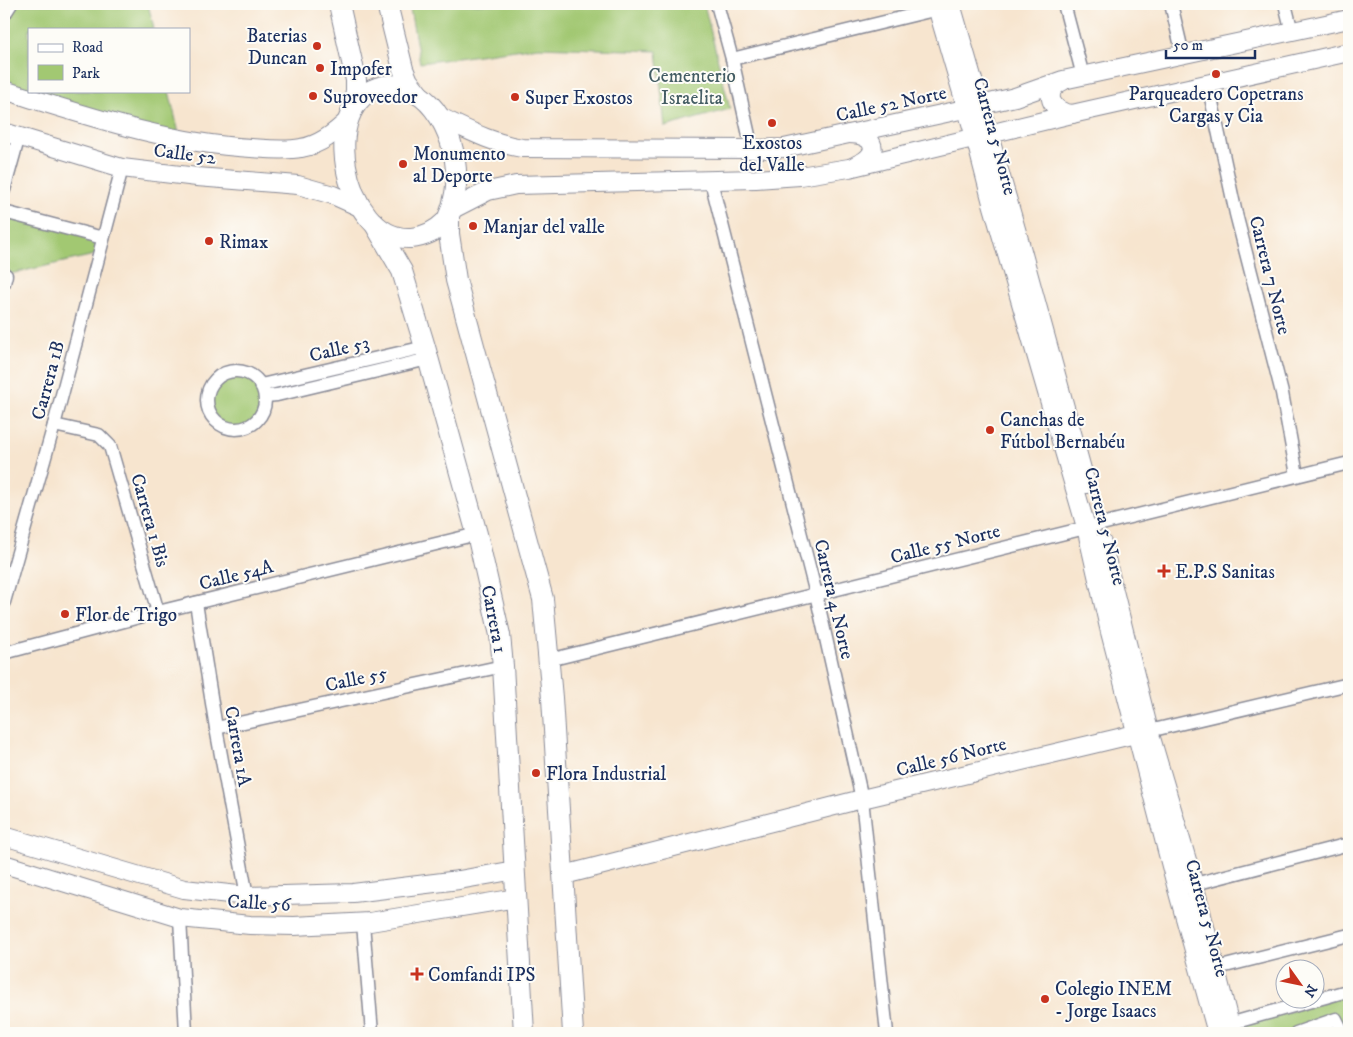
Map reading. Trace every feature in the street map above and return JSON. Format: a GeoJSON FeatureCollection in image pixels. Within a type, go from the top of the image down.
{"type":"FeatureCollection","features":[{"type":"Feature","properties":{"kind":"main road"},"geometry":{"type":"LineString","coordinates":[[339,4],[356,80],[356,91],[345,140],[346,161],[353,190],[362,208],[381,229],[397,237],[414,238],[430,233],[437,229],[450,214]]}},
{"type":"Feature","properties":{"kind":"main road"},"geometry":{"type":"LineString","coordinates":[[387,4],[403,70],[408,81],[438,116],[451,141],[456,166],[456,188],[450,214],[450,242],[456,280],[543,599],[564,874],[573,1033]]}},
{"type":"Feature","properties":{"kind":"main road"},"geometry":{"type":"LineString","coordinates":[[350,114],[366,93],[385,85],[404,86],[419,95]]}},
{"type":"Feature","properties":{"kind":"main road","name":"Carrera 1"},"geometry":{"type":"LineString","coordinates":[[374,223],[402,270],[477,534],[500,635],[524,1033]]}},
{"type":"Feature","properties":{"kind":"street"},"geometry":{"type":"LineString","coordinates":[[4,15],[11,4]]}},
{"type":"Feature","properties":{"kind":"street"},"geometry":{"type":"LineString","coordinates":[[717,4],[732,59],[752,149]]}},
{"type":"Feature","properties":{"kind":"street"},"geometry":{"type":"LineString","coordinates":[[1064,4],[1083,76]]}},
{"type":"Feature","properties":{"kind":"street"},"geometry":{"type":"LineString","coordinates":[[1171,4],[1184,55]]}},
{"type":"Feature","properties":{"kind":"street"},"geometry":{"type":"LineString","coordinates":[[1285,4],[1292,32]]}},
{"type":"Feature","properties":{"kind":"street"},"geometry":{"type":"LineString","coordinates":[[732,59],[942,6]]}},
{"type":"Feature","properties":{"kind":"street","name":"Carrera 5 Norte"},"geometry":{"type":"LineString","coordinates":[[942,6],[976,108],[979,133],[1018,236],[1143,732],[1208,971],[1226,1030]]}},
{"type":"Feature","properties":{"kind":"street","name":"Calle 52 Norte"},"geometry":{"type":"LineString","coordinates":[[438,116],[484,138],[503,145],[522,148],[784,148],[976,108],[1063,80],[1349,19]]}},
{"type":"Feature","properties":{"kind":"street"},"geometry":{"type":"LineString","coordinates":[[450,214],[464,202],[488,191],[516,185],[711,181],[800,176],[849,168],[936,147],[979,133],[1349,52]]}},
{"type":"Feature","properties":{"kind":"street"},"geometry":{"type":"LineString","coordinates":[[1063,80],[1052,88],[1052,103],[1058,110],[1072,114]]}},
{"type":"Feature","properties":{"kind":"street","name":"Carrera 7 Norte"},"geometry":{"type":"LineString","coordinates":[[1208,84],[1236,214],[1282,393],[1297,475]]}},
{"type":"Feature","properties":{"kind":"street","name":"Calle 52"},"geometry":{"type":"LineString","coordinates":[[4,90],[177,140],[279,150],[301,148],[325,139],[337,132],[350,114]]}},
{"type":"Feature","properties":{"kind":"street"},"geometry":{"type":"LineString","coordinates":[[4,190],[11,134]]}},
{"type":"Feature","properties":{"kind":"street","name":"Calle 52"},"geometry":{"type":"LineString","coordinates":[[11,134],[122,168],[197,178],[298,186],[333,195],[362,208]]}},
{"type":"Feature","properties":{"kind":"street"},"geometry":{"type":"LineString","coordinates":[[848,134],[864,135],[870,141],[872,149],[867,160],[849,168]]}},
{"type":"Feature","properties":{"kind":"street","name":"Carrera 1B"},"geometry":{"type":"LineString","coordinates":[[4,602],[9,559],[54,425],[122,168]]}},
{"type":"Feature","properties":{"kind":"street","name":"Carrera 4 Norte"},"geometry":{"type":"LineString","coordinates":[[711,181],[816,594],[862,799],[887,1033]]}},
{"type":"Feature","properties":{"kind":"street"},"geometry":{"type":"LineString","coordinates":[[4,212],[104,238]]}},
{"type":"Feature","properties":{"kind":"street","name":"Calle 53"},"geometry":{"type":"LineString","coordinates":[[263,390],[277,395],[426,353]]}},
{"type":"Feature","properties":{"kind":"street"},"geometry":{"type":"LineString","coordinates":[[244,372],[251,375],[263,390],[265,404],[260,418],[248,427],[240,429],[226,427],[219,424],[210,412],[209,391],[217,379],[223,375],[244,372]]}},
{"type":"Feature","properties":{"kind":"street","name":"Carrera 1 Bis"},"geometry":{"type":"LineString","coordinates":[[54,425],[100,434],[110,446],[158,612]]}},
{"type":"Feature","properties":{"kind":"street","name":"Calle 55 Norte"},"geometry":{"type":"LineString","coordinates":[[549,660],[1349,463]]}},
{"type":"Feature","properties":{"kind":"street","name":"Calle 54A"},"geometry":{"type":"LineString","coordinates":[[4,653],[158,612],[477,534]]}},
{"type":"Feature","properties":{"kind":"street","name":"Carrera 1A"},"geometry":{"type":"LineString","coordinates":[[196,603],[216,728],[247,896]]}},
{"type":"Feature","properties":{"kind":"street","name":"Calle 55"},"geometry":{"type":"LineString","coordinates":[[216,728],[503,666]]}},
{"type":"Feature","properties":{"kind":"street","name":"Calle 56 Norte"},"geometry":{"type":"LineString","coordinates":[[564,874],[862,799],[1349,684]]}},
{"type":"Feature","properties":{"kind":"street","name":"Calle 56"},"geometry":{"type":"LineString","coordinates":[[4,836],[184,889],[247,896],[353,893],[459,880],[515,870]]}},
{"type":"Feature","properties":{"kind":"street"},"geometry":{"type":"LineString","coordinates":[[10,866],[31,859],[32,852],[28,843]]}},
{"type":"Feature","properties":{"kind":"street"},"geometry":{"type":"LineString","coordinates":[[1185,886],[1349,844]]}},
{"type":"Feature","properties":{"kind":"street","name":"Calle 56"},"geometry":{"type":"LineString","coordinates":[[10,866],[180,918],[250,925],[294,926],[364,923],[517,898]]}},
{"type":"Feature","properties":{"kind":"street"},"geometry":{"type":"LineString","coordinates":[[459,880],[466,885],[469,893],[468,900],[461,906]]}},
{"type":"Feature","properties":{"kind":"street"},"geometry":{"type":"LineString","coordinates":[[180,918],[186,1033]]}},
{"type":"Feature","properties":{"kind":"street"},"geometry":{"type":"LineString","coordinates":[[364,923],[372,1033]]}},
{"type":"Feature","properties":{"kind":"street"},"geometry":{"type":"LineString","coordinates":[[1208,971],[1349,935]]}},
{"type":"Feature","properties":{"kind":"street"},"geometry":{"type":"LineString","coordinates":[[1226,1030],[1347,991]]}},
{"type":"Feature","properties":{"kind":"street"},"geometry":{"type":"LineString","coordinates":[[1296,1033],[1336,1019],[1343,1033]]}},
{"type":"Feature","properties":{"kind":"green space"},"geometry":{"type":"Polygon","coordinates":[[[11,4],[148,4],[154,28],[28,28],[28,92],[169,92],[178,129],[177,140],[4,90],[4,15],[11,4]]]}},
{"type":"Feature","properties":{"kind":"green space","name":"Cementerio Israelita"},"geometry":{"type":"Polygon","coordinates":[[[409,4],[704,4],[730,109],[665,127],[657,51],[538,47],[420,63],[409,4]]]}},
{"type":"Feature","properties":{"kind":"green space"},"geometry":{"type":"Polygon","coordinates":[[[4,212],[103,238],[99,254],[6,275],[4,283],[4,212]]]}},
{"type":"Feature","properties":{"kind":"green space"},"geometry":{"type":"Polygon","coordinates":[[[425,347],[428,359],[265,396],[260,416],[255,423],[245,428],[225,427],[213,418],[208,407],[209,395],[214,383],[223,375],[235,372],[248,374],[261,385],[425,347]]]}},
{"type":"Feature","properties":{"kind":"green space"},"geometry":{"type":"Polygon","coordinates":[[[1349,994],[1349,1033],[1343,1033],[1336,1019],[1296,1033],[1239,1033],[1237,1027],[1295,1010],[1326,1010],[1326,1001],[1349,994]]]}},
{"type":"Feature","properties":{"kind":"place","name":"Baterias Duncan"},"geometry":{"type":"Point","coordinates":[317,46]}},
{"type":"Feature","properties":{"kind":"place","name":"Impofer"},"geometry":{"type":"Point","coordinates":[320,68]}},
{"type":"Feature","properties":{"kind":"place","name":"Parqueadero Copetrans Cargas y Cia"},"geometry":{"type":"Point","coordinates":[1216,74]}},
{"type":"Feature","properties":{"kind":"place","name":"Suproveedor"},"geometry":{"type":"Point","coordinates":[313,96]}},
{"type":"Feature","properties":{"kind":"place","name":"Super Exostos"},"geometry":{"type":"Point","coordinates":[515,97]}},
{"type":"Feature","properties":{"kind":"place","name":"Exostos del Valle"},"geometry":{"type":"Point","coordinates":[772,123]}},
{"type":"Feature","properties":{"kind":"place","name":"Monumento al Deporte"},"geometry":{"type":"Point","coordinates":[403,164]}},
{"type":"Feature","properties":{"kind":"place","name":"Manjar del valle"},"geometry":{"type":"Point","coordinates":[473,226]}},
{"type":"Feature","properties":{"kind":"place","name":"Rimax"},"geometry":{"type":"Point","coordinates":[209,241]}},
{"type":"Feature","properties":{"kind":"place","name":"Canchas de Fútbol Bernabéu"},"geometry":{"type":"Point","coordinates":[990,430]}},
{"type":"Feature","properties":{"kind":"place","name":"E.P.S Sanitas"},"geometry":{"type":"Point","coordinates":[1164,571]}},
{"type":"Feature","properties":{"kind":"place","name":"Flor de Trigo"},"geometry":{"type":"Point","coordinates":[65,614]}},
{"type":"Feature","properties":{"kind":"place","name":"Flora Industrial"},"geometry":{"type":"Point","coordinates":[536,773]}},
{"type":"Feature","properties":{"kind":"place","name":"Comfandi IPS"},"geometry":{"type":"Point","coordinates":[417,974]}},
{"type":"Feature","properties":{"kind":"place","name":"Colegio INEM - Jorge Isaacs"},"geometry":{"type":"Point","coordinates":[1045,999]}}]}
